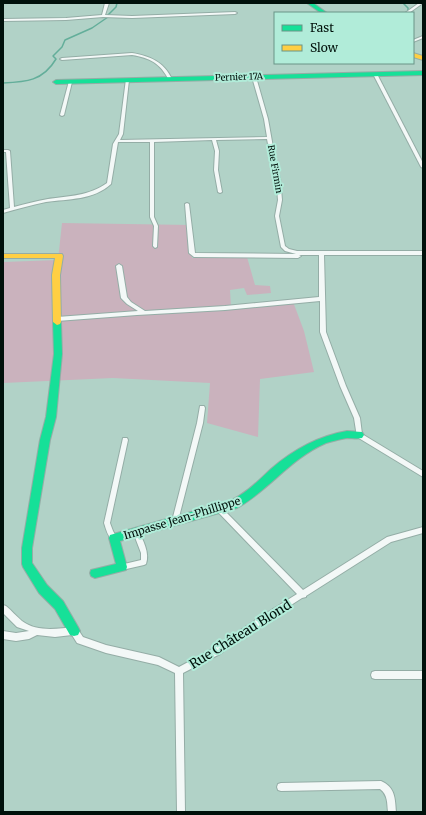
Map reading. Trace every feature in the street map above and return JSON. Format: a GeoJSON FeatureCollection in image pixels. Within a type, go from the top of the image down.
{"type":"FeatureCollection","features":[{"type":"Feature","properties":{"kind":"street"},"geometry":{"type":"LineString","coordinates":[[103,16],[107,3]]}},
{"type":"Feature","properties":{"kind":"street"},"geometry":{"type":"LineString","coordinates":[[310,3],[323,12]]}},
{"type":"Feature","properties":{"kind":"street"},"geometry":{"type":"LineString","coordinates":[[408,12],[421,3]]}},
{"type":"Feature","properties":{"kind":"street"},"geometry":{"type":"LineString","coordinates":[[3,20],[234,13]]}},
{"type":"Feature","properties":{"kind":"street"},"geometry":{"type":"LineString","coordinates":[[62,59],[132,54],[144,55],[158,63],[168,74],[170,79]]}},
{"type":"Feature","properties":{"kind":"street","name":"Pernier 17A"},"geometry":{"type":"LineString","coordinates":[[56,82],[423,72]]}},
{"type":"Feature","properties":{"kind":"street"},"geometry":{"type":"LineString","coordinates":[[375,74],[423,167]]}},
{"type":"Feature","properties":{"kind":"street","name":"Rue Firmin"},"geometry":{"type":"LineString","coordinates":[[254,77],[278,178],[280,200],[278,216],[283,247],[297,253],[321,256]]}},
{"type":"Feature","properties":{"kind":"street"},"geometry":{"type":"LineString","coordinates":[[3,212],[48,201],[62,200],[104,188],[109,184],[115,144],[121,134],[128,80]]}},
{"type":"Feature","properties":{"kind":"street"},"geometry":{"type":"LineString","coordinates":[[62,114],[70,82]]}},
{"type":"Feature","properties":{"kind":"street"},"geometry":{"type":"LineString","coordinates":[[118,140],[152,141],[269,138]]}},
{"type":"Feature","properties":{"kind":"street"},"geometry":{"type":"LineString","coordinates":[[214,139],[217,151],[216,170],[220,192]]}},
{"type":"Feature","properties":{"kind":"street"},"geometry":{"type":"LineString","coordinates":[[152,141],[152,217],[156,226],[155,246]]}},
{"type":"Feature","properties":{"kind":"street"},"geometry":{"type":"LineString","coordinates":[[3,151],[8,151],[12,209]]}},
{"type":"Feature","properties":{"kind":"street"},"geometry":{"type":"LineString","coordinates":[[187,204],[192,253],[194,255],[321,256],[423,253]]}},
{"type":"Feature","properties":{"kind":"street"},"geometry":{"type":"LineString","coordinates":[[3,256],[59,256],[56,275],[58,354],[51,417],[45,440],[27,548],[27,564],[43,589],[59,605],[80,640],[106,649],[159,661],[179,671]]}},
{"type":"Feature","properties":{"kind":"street"},"geometry":{"type":"LineString","coordinates":[[321,256],[323,332],[342,386],[356,418],[359,435],[423,474]]}},
{"type":"Feature","properties":{"kind":"street"},"geometry":{"type":"LineString","coordinates":[[119,266],[124,298],[129,304],[144,312]]}},
{"type":"Feature","properties":{"kind":"street"},"geometry":{"type":"LineString","coordinates":[[57,319],[144,312],[225,308],[322,299]]}},
{"type":"Feature","properties":{"kind":"street"},"geometry":{"type":"LineString","coordinates":[[175,521],[200,423],[202,408]]}},
{"type":"Feature","properties":{"kind":"street","name":"Impasse Jean-Phillippe"},"geometry":{"type":"LineString","coordinates":[[122,567],[114,538],[233,505],[248,498],[257,491],[266,480],[319,442],[333,436],[355,433],[359,435]]}},
{"type":"Feature","properties":{"kind":"street"},"geometry":{"type":"LineString","coordinates":[[114,538],[107,523],[125,440]]}},
{"type":"Feature","properties":{"kind":"street"},"geometry":{"type":"LineString","coordinates":[[219,509],[303,595]]}},
{"type":"Feature","properties":{"kind":"street","name":"Rue Château Blond"},"geometry":{"type":"LineString","coordinates":[[180,811],[179,671],[217,651],[260,621],[389,539],[423,530]]}},
{"type":"Feature","properties":{"kind":"street"},"geometry":{"type":"LineString","coordinates":[[95,573],[144,562],[144,553],[136,532]]}},
{"type":"Feature","properties":{"kind":"street"},"geometry":{"type":"LineString","coordinates":[[3,608],[20,624],[37,631],[55,633],[74,631]]}},
{"type":"Feature","properties":{"kind":"street"},"geometry":{"type":"LineString","coordinates":[[3,635],[16,637],[29,635],[37,631]]}},
{"type":"Feature","properties":{"kind":"street"},"geometry":{"type":"LineString","coordinates":[[375,675],[423,675]]}},
{"type":"Feature","properties":{"kind":"street"},"geometry":{"type":"LineString","coordinates":[[281,787],[381,785],[386,787],[389,792],[392,812]]}},
{"type":"Feature","properties":{"kind":"shaded area"},"geometry":{"type":"Polygon","coordinates":[[[62,223],[191,225],[192,258],[220,256],[247,257],[255,285],[270,286],[271,293],[247,295],[244,288],[230,290],[231,307],[242,308],[292,299],[304,331],[314,372],[260,379],[258,437],[207,423],[210,383],[113,378],[3,383],[3,262],[58,260],[62,223]]]}},
{"type":"Feature","properties":{"kind":"waterway"},"geometry":{"type":"LineString","coordinates":[[108,15],[116,7],[117,3]]}},
{"type":"Feature","properties":{"kind":"waterway"},"geometry":{"type":"LineString","coordinates":[[403,3],[408,8],[408,12]]}},
{"type":"Feature","properties":{"kind":"waterway"},"geometry":{"type":"LineString","coordinates":[[3,83],[26,81],[40,76],[56,59],[53,56],[62,47],[65,40],[92,28],[108,17]]}},
{"type":"Feature","properties":{"kind":"traffic: fast"},"geometry":{"type":"LineString","coordinates":[[310,3],[323,12]]}},
{"type":"Feature","properties":{"kind":"traffic: fast"},"geometry":{"type":"LineString","coordinates":[[56,82],[423,73]]}},
{"type":"Feature","properties":{"kind":"traffic: fast"},"geometry":{"type":"LineString","coordinates":[[57,322],[58,354],[51,417],[45,440],[27,548],[27,564],[43,589],[59,605],[74,631]]}},
{"type":"Feature","properties":{"kind":"traffic: fast"},"geometry":{"type":"LineString","coordinates":[[95,573],[122,567],[114,538],[233,505],[249,496],[276,471],[310,447],[322,441],[347,434],[359,435]]}},
{"type":"Feature","properties":{"kind":"traffic: slow"},"geometry":{"type":"LineString","coordinates":[[414,55],[423,58]]}},
{"type":"Feature","properties":{"kind":"traffic: slow"},"geometry":{"type":"LineString","coordinates":[[3,256],[59,256],[56,275],[57,322]]}}]}
